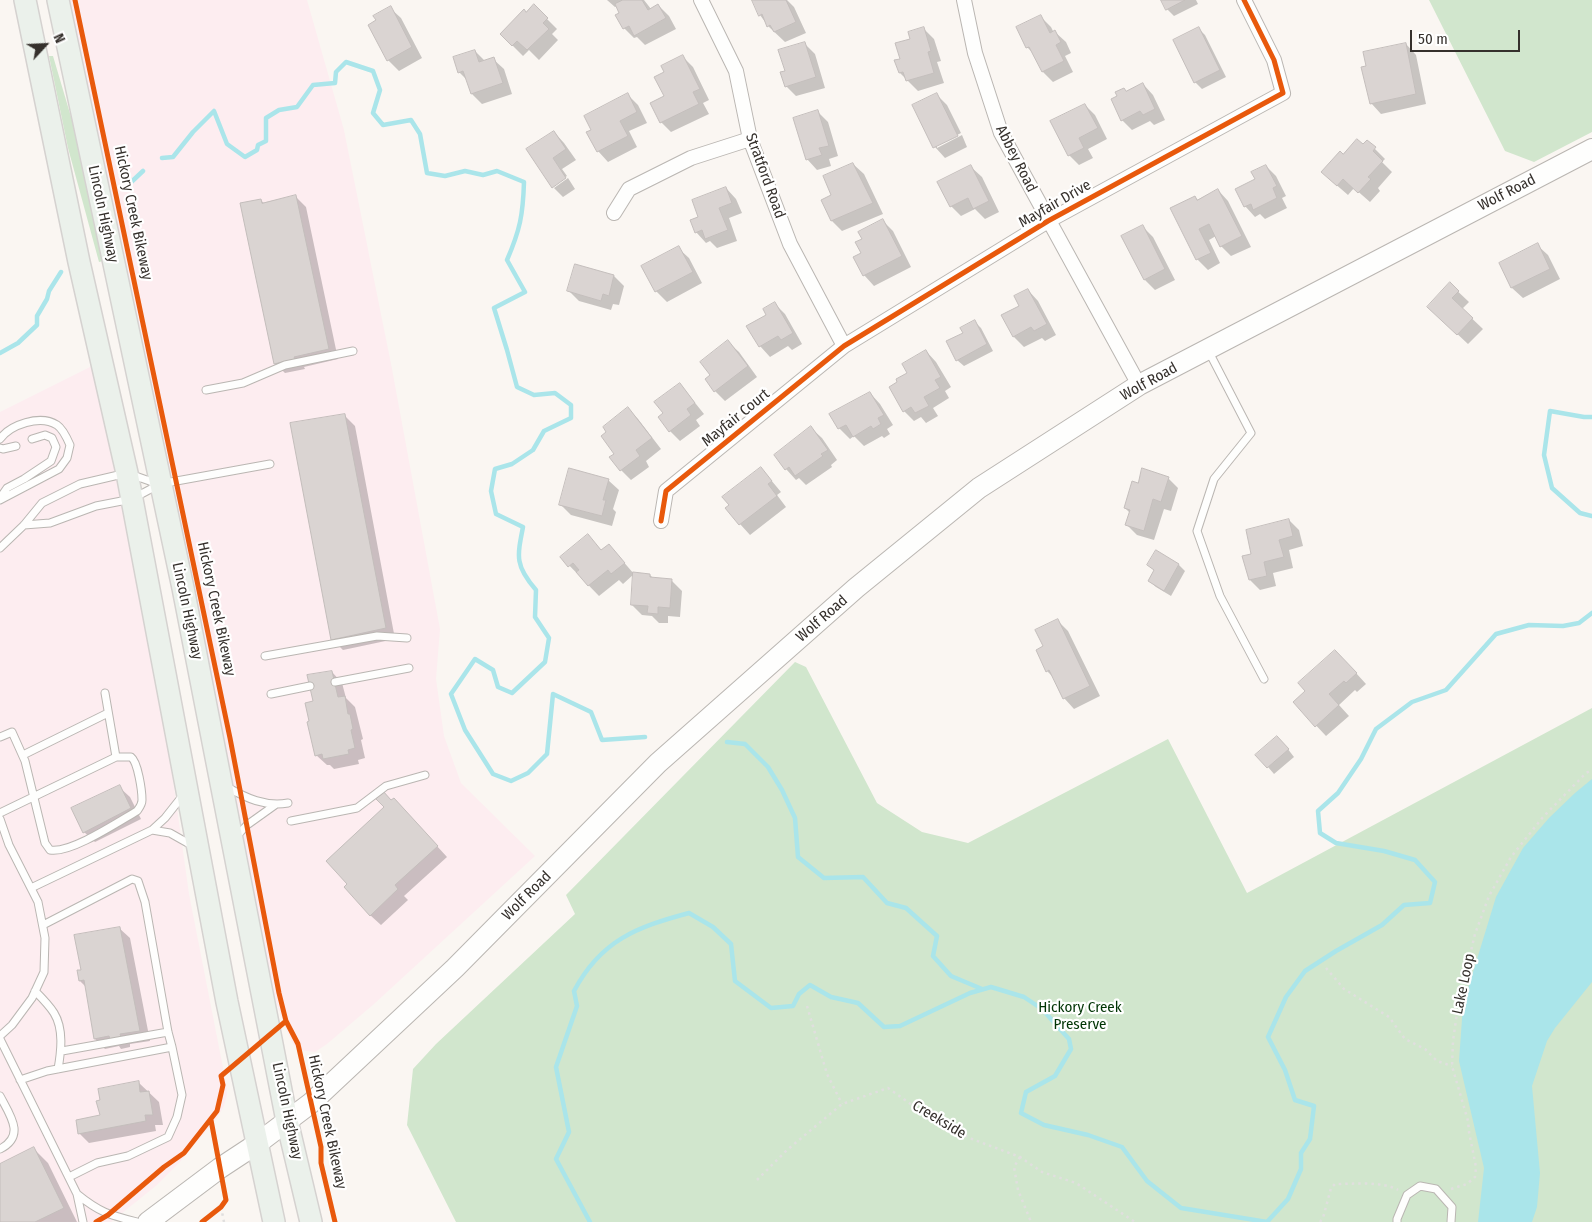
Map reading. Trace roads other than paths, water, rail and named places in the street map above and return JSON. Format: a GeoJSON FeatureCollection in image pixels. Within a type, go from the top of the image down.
{"type":"FeatureCollection","features":[{"type":"Feature","properties":{"kind":"main road"},"geometry":{"type":"LineString","coordinates":[[25,0],[79,262],[127,473],[231,1022],[274,1222]]}},
{"type":"Feature","properties":{"kind":"main road","name":"Lincoln Highway"},"geometry":{"type":"LineString","coordinates":[[58,0],[222,785],[288,1121],[311,1222]]}},
{"type":"Feature","properties":{"kind":"main road","name":"Wolf Road"},"geometry":{"type":"LineString","coordinates":[[148,1222],[310,1103],[455,968],[658,763],[856,588],[979,488],[1139,385],[1592,149]]}},
{"type":"Feature","properties":{"kind":"street","name":"Stratford Road"},"geometry":{"type":"LineString","coordinates":[[701,0],[736,71],[750,139],[790,244],[844,346]]}},
{"type":"Feature","properties":{"kind":"street","name":"Abbey Road"},"geometry":{"type":"LineString","coordinates":[[964,0],[975,53],[1001,133],[1139,385]]}},
{"type":"Feature","properties":{"kind":"street","name":"Mayfair Drive"},"geometry":{"type":"LineString","coordinates":[[844,346],[1048,221],[1282,92],[1274,60],[1244,0]]}},
{"type":"Feature","properties":{"kind":"street"},"geometry":{"type":"LineString","coordinates":[[614,213],[629,189],[691,158],[750,139]]}},
{"type":"Feature","properties":{"kind":"street","name":"Mayfair Court"},"geometry":{"type":"LineString","coordinates":[[661,521],[666,491],[844,346]]}},
{"type":"Feature","properties":{"kind":"lane"},"geometry":{"type":"LineString","coordinates":[[1208,349],[1251,433],[1214,479],[1197,531],[1220,596],[1264,679]]}},
{"type":"Feature","properties":{"kind":"lane"},"geometry":{"type":"LineString","coordinates":[[206,390],[243,384],[284,365],[352,351]]}},
{"type":"Feature","properties":{"kind":"lane"},"geometry":{"type":"LineString","coordinates":[[0,439],[6,431],[24,422],[40,421],[56,424],[65,434],[70,444],[67,458],[59,469],[0,499]]}},
{"type":"Feature","properties":{"kind":"lane"},"geometry":{"type":"LineString","coordinates":[[0,499],[7,488],[51,461],[56,447],[52,438],[45,435],[32,439]]}},
{"type":"Feature","properties":{"kind":"lane"},"geometry":{"type":"LineString","coordinates":[[0,448],[16,446]]}},
{"type":"Feature","properties":{"kind":"lane"},"geometry":{"type":"LineString","coordinates":[[24,525],[50,522],[96,506],[132,499],[160,484],[270,464]]}},
{"type":"Feature","properties":{"kind":"lane"},"geometry":{"type":"LineString","coordinates":[[0,548],[24,525],[42,503],[62,492],[93,480],[127,473],[160,484]]}},
{"type":"Feature","properties":{"kind":"lane"},"geometry":{"type":"LineString","coordinates":[[265,656],[377,636],[407,638]]}},
{"type":"Feature","properties":{"kind":"lane"},"geometry":{"type":"LineString","coordinates":[[335,682],[409,668]]}},
{"type":"Feature","properties":{"kind":"lane"},"geometry":{"type":"LineString","coordinates":[[271,694],[310,686]]}},
{"type":"Feature","properties":{"kind":"lane"},"geometry":{"type":"LineString","coordinates":[[105,693],[116,757]]}},
{"type":"Feature","properties":{"kind":"lane"},"geometry":{"type":"LineString","coordinates":[[23,755],[108,713]]}},
{"type":"Feature","properties":{"kind":"lane"},"geometry":{"type":"LineString","coordinates":[[0,737],[12,732],[23,755],[35,796],[41,832],[50,850],[56,851],[83,841],[137,812],[142,798],[134,759],[131,757],[116,757],[35,796],[0,813]]}},
{"type":"Feature","properties":{"kind":"lane"},"geometry":{"type":"LineString","coordinates":[[291,821],[357,808],[386,786],[425,775]]}},
{"type":"Feature","properties":{"kind":"lane"},"geometry":{"type":"LineString","coordinates":[[222,785],[248,798],[275,805],[288,803]]}},
{"type":"Feature","properties":{"kind":"lane"},"geometry":{"type":"LineString","coordinates":[[31,888],[152,830],[187,789]]}},
{"type":"Feature","properties":{"kind":"lane"},"geometry":{"type":"LineString","coordinates":[[233,841],[247,825],[275,805]]}},
{"type":"Feature","properties":{"kind":"lane"},"geometry":{"type":"LineString","coordinates":[[0,819],[9,845],[38,902],[45,938],[44,972],[32,998],[0,1038],[77,1194],[84,1222]]}},
{"type":"Feature","properties":{"kind":"lane"},"geometry":{"type":"LineString","coordinates":[[152,830],[170,833],[198,849]]}},
{"type":"Feature","properties":{"kind":"lane"},"geometry":{"type":"LineString","coordinates":[[43,925],[132,880],[138,881],[145,902],[168,1032],[182,1095],[177,1117],[168,1136],[128,1156],[97,1163],[69,1177]]}},
{"type":"Feature","properties":{"kind":"lane"},"geometry":{"type":"LineString","coordinates":[[35,991],[55,1015],[59,1026],[62,1051],[58,1069]]}},
{"type":"Feature","properties":{"kind":"lane"},"geometry":{"type":"LineString","coordinates":[[62,1051],[168,1032]]}},
{"type":"Feature","properties":{"kind":"lane"},"geometry":{"type":"LineString","coordinates":[[20,1080],[58,1069],[172,1047]]}},
{"type":"Feature","properties":{"kind":"lane"},"geometry":{"type":"LineString","coordinates":[[0,1096],[12,1121],[14,1131],[13,1140],[0,1149]]}},
{"type":"Feature","properties":{"kind":"lane"},"geometry":{"type":"LineString","coordinates":[[1397,1222],[1407,1195],[1420,1186],[1436,1189],[1452,1207],[1450,1222]]}},
{"type":"Feature","properties":{"kind":"lane"},"geometry":{"type":"LineString","coordinates":[[77,1194],[97,1210],[108,1215],[137,1222]]}},
{"type":"Feature","properties":{"kind":"water"},"geometry":{"type":"Polygon","coordinates":[[[1592,779],[1592,982],[1555,1028],[1547,1041],[1532,1086],[1540,1173],[1537,1207],[1532,1222],[1478,1222],[1484,1168],[1459,1061],[1463,1005],[1496,897],[1523,848],[1549,818],[1592,779]]]}},
{"type":"Feature","properties":{"kind":"waterway"},"geometry":{"type":"LineString","coordinates":[[162,158],[173,157],[193,132],[214,111],[227,144],[245,157],[257,150],[258,145],[266,141],[266,118],[279,110],[297,107],[313,85],[335,83],[336,72],[346,62],[373,71],[380,90],[373,113],[383,125],[411,120],[420,134],[427,173],[445,176],[465,171],[483,175],[497,171],[524,182],[520,222],[507,260],[525,292],[494,308],[517,387],[534,395],[555,393],[571,405],[571,418],[544,431],[533,450],[512,464],[495,469],[491,491],[496,514],[523,527],[519,561],[524,574],[536,590],[535,617],[549,638],[545,662],[512,693],[498,687],[493,670],[475,659],[451,694],[465,730],[493,774],[511,781],[528,773],[547,754],[553,694],[591,712],[602,740],[645,737]]}},
{"type":"Feature","properties":{"kind":"waterway"},"geometry":{"type":"LineString","coordinates":[[125,188],[143,171]]}},
{"type":"Feature","properties":{"kind":"waterway"},"geometry":{"type":"LineString","coordinates":[[0,353],[18,343],[37,325],[37,316],[61,272]]}},
{"type":"Feature","properties":{"kind":"waterway"},"geometry":{"type":"LineString","coordinates":[[1592,417],[1550,411],[1544,455],[1552,488],[1580,513],[1592,516]]}},
{"type":"Feature","properties":{"kind":"waterway"},"geometry":{"type":"LineString","coordinates":[[590,1222],[556,1159],[569,1132],[556,1067],[577,1006],[574,991],[596,959],[622,938],[653,924],[689,913],[713,927],[731,944],[735,981],[771,1008],[793,1006],[799,994],[810,985],[831,997],[858,1003],[884,1027],[900,1026],[970,993],[991,987],[1024,997],[1042,1009],[1069,1039],[1071,1049],[1055,1076],[1026,1092],[1021,1113],[1044,1125],[1088,1135],[1122,1147],[1147,1181],[1181,1208],[1267,1222],[1288,1199],[1301,1169],[1301,1153],[1310,1139],[1314,1106],[1295,1100],[1285,1070],[1268,1037],[1286,997],[1305,971],[1382,925],[1404,905],[1430,903],[1435,882],[1415,860],[1384,851],[1336,843],[1320,833],[1318,811],[1338,793],[1361,759],[1376,729],[1412,702],[1446,690],[1496,634],[1529,625],[1563,626],[1579,623],[1592,613]]}},
{"type":"Feature","properties":{"kind":"waterway"},"geometry":{"type":"LineString","coordinates":[[727,742],[745,744],[768,767],[782,790],[795,818],[798,857],[824,878],[863,877],[887,903],[906,908],[937,936],[933,956],[951,976],[982,989]]}},
{"type":"Feature","properties":{"kind":"park label","name":"Hickory Creek Preserve"},"geometry":{"type":"Point","coordinates":[1080,1016]}}]}
